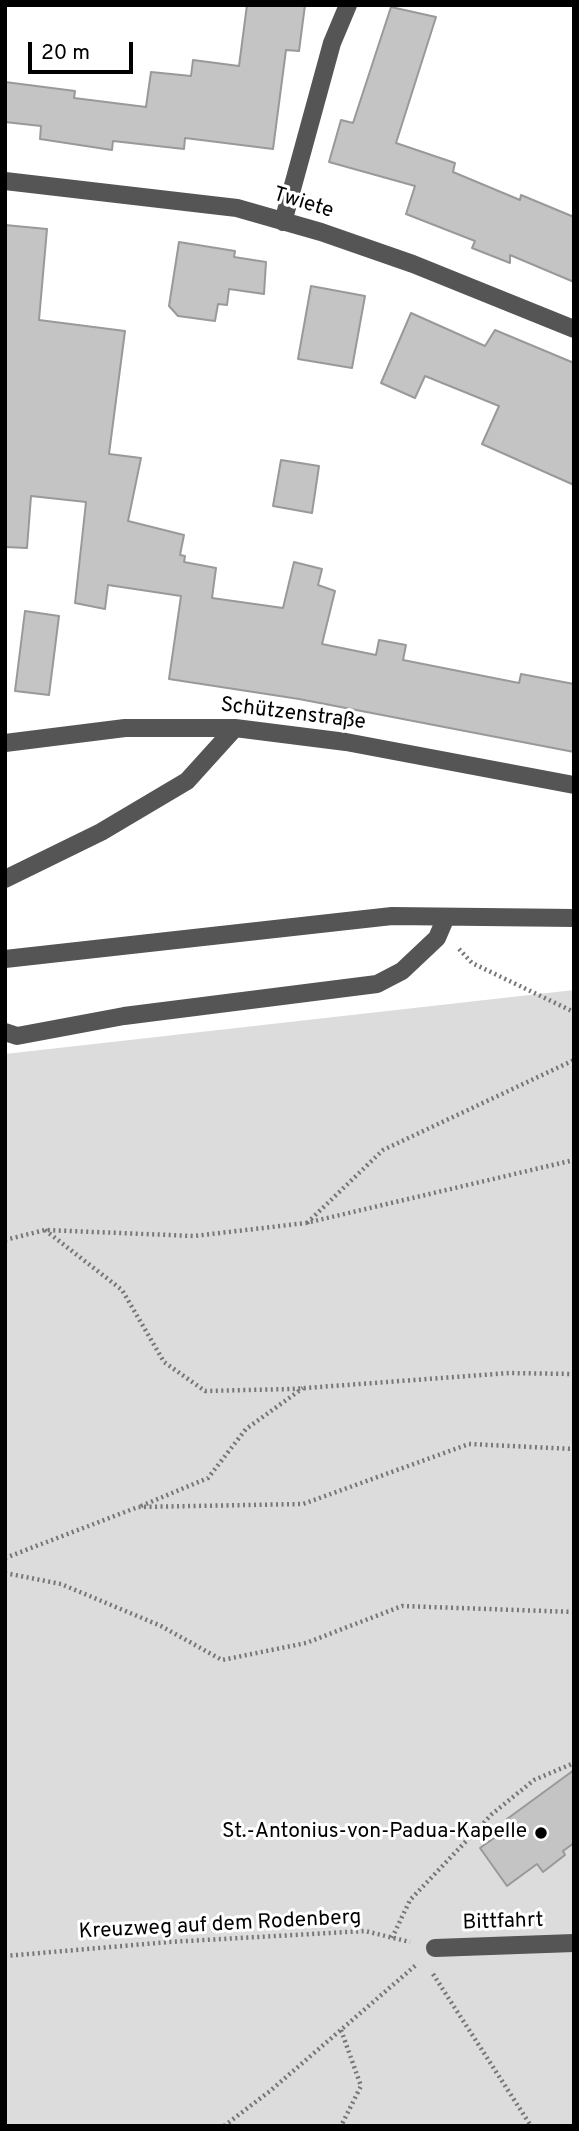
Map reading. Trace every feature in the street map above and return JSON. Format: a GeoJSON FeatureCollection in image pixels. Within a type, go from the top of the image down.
{"type":"FeatureCollection","features":[{"type":"Feature","properties":{"kind":"street"},"geometry":{"type":"LineString","coordinates":[[283,222],[332,43],[348,5]]}},
{"type":"Feature","properties":{"kind":"street","name":"Twiete"},"geometry":{"type":"LineString","coordinates":[[5,180],[237,208],[413,264],[574,329]]}},
{"type":"Feature","properties":{"kind":"street","name":"Schützenstraße"},"geometry":{"type":"LineString","coordinates":[[5,743],[125,728],[234,728],[346,742],[574,785]]}},
{"type":"Feature","properties":{"kind":"street"},"geometry":{"type":"LineString","coordinates":[[5,879],[101,832],[187,781],[234,728]]}},
{"type":"Feature","properties":{"kind":"street"},"geometry":{"type":"LineString","coordinates":[[5,959],[392,916],[574,918]]}},
{"type":"Feature","properties":{"kind":"street"},"geometry":{"type":"LineString","coordinates":[[5,1032],[17,1036],[124,1016],[377,984],[402,971],[437,938],[446,917]]}},
{"type":"Feature","properties":{"kind":"street","name":"Bittfahrt"},"geometry":{"type":"LineString","coordinates":[[429,1953],[574,1943]]}},
{"type":"Feature","properties":{"kind":"path"},"geometry":{"type":"LineString","coordinates":[[459,949],[472,963],[574,1012]]}},
{"type":"Feature","properties":{"kind":"path"},"geometry":{"type":"LineString","coordinates":[[306,1223],[383,1150],[574,1060]]}},
{"type":"Feature","properties":{"kind":"path"},"geometry":{"type":"LineString","coordinates":[[5,1240],[45,1230],[194,1236],[306,1223],[574,1160]]}},
{"type":"Feature","properties":{"kind":"path"},"geometry":{"type":"LineString","coordinates":[[45,1230],[122,1290],[164,1362],[205,1391],[509,1373],[574,1374]]}},
{"type":"Feature","properties":{"kind":"path"},"geometry":{"type":"LineString","coordinates":[[5,1558],[208,1478],[246,1429],[304,1387]]}},
{"type":"Feature","properties":{"kind":"path"},"geometry":{"type":"LineString","coordinates":[[138,1507],[303,1504],[470,1444],[574,1449]]}},
{"type":"Feature","properties":{"kind":"path"},"geometry":{"type":"LineString","coordinates":[[5,1573],[61,1584],[161,1626],[222,1660],[306,1643],[402,1606],[574,1612]]}},
{"type":"Feature","properties":{"kind":"path"},"geometry":{"type":"LineString","coordinates":[[392,1938],[410,1900],[492,1814],[534,1780],[574,1763]]}},
{"type":"Feature","properties":{"kind":"path","name":"Kreuzweg auf dem Rodenberg"},"geometry":{"type":"LineString","coordinates":[[5,1955],[365,1931],[392,1938],[429,1953]]}},
{"type":"Feature","properties":{"kind":"path"},"geometry":{"type":"LineString","coordinates":[[224,2126],[270,2091],[429,1953]]}},
{"type":"Feature","properties":{"kind":"path"},"geometry":{"type":"LineString","coordinates":[[430,1970],[531,2126]]}},
{"type":"Feature","properties":{"kind":"path"},"geometry":{"type":"LineString","coordinates":[[341,2030],[361,2085],[341,2126]]}},
{"type":"Feature","properties":{"kind":"shaded area"},"geometry":{"type":"Polygon","coordinates":[[[574,990],[574,2126],[5,2126],[5,1054],[574,990]]]}},
{"type":"Feature","properties":{"kind":"building"},"geometry":{"type":"Polygon","coordinates":[[[247,5],[305,5],[299,51],[286,50],[273,149],[185,138],[184,149],[113,141],[112,150],[40,139],[41,126],[5,122],[5,82],[75,91],[74,98],[146,107],[151,72],[191,76],[193,60],[239,66],[247,5]]]}},
{"type":"Feature","properties":{"kind":"building"},"geometry":{"type":"Polygon","coordinates":[[[391,7],[436,17],[396,143],[455,163],[453,172],[520,200],[521,195],[574,217],[574,282],[510,255],[510,263],[472,248],[475,241],[406,214],[415,186],[329,162],[341,120],[353,123],[391,7]]]}},
{"type":"Feature","properties":{"kind":"building"},"geometry":{"type":"Polygon","coordinates":[[[5,225],[47,229],[39,320],[125,331],[109,454],[141,458],[128,521],[184,535],[180,555],[185,556],[184,562],[216,568],[212,598],[283,608],[294,562],[322,569],[318,585],[335,591],[322,644],[376,655],[379,640],[406,645],[403,660],[519,683],[521,674],[574,684],[574,752],[299,699],[169,679],[181,596],[108,585],[105,609],[75,603],[86,502],[31,496],[27,548],[5,547],[5,225]]]}},
{"type":"Feature","properties":{"kind":"building"},"geometry":{"type":"Polygon","coordinates":[[[179,242],[235,251],[234,257],[266,262],[264,294],[229,289],[227,305],[218,304],[215,321],[178,316],[169,306],[179,242]]]}},
{"type":"Feature","properties":{"kind":"building"},"geometry":{"type":"Polygon","coordinates":[[[311,286],[365,296],[352,368],[298,359],[311,286]]]}},
{"type":"Feature","properties":{"kind":"building"},"geometry":{"type":"Polygon","coordinates":[[[411,313],[485,346],[495,330],[574,363],[574,485],[482,444],[499,406],[425,376],[415,398],[381,383],[411,313]]]}},
{"type":"Feature","properties":{"kind":"building"},"geometry":{"type":"Polygon","coordinates":[[[281,460],[319,466],[312,513],[273,506],[281,460]]]}},
{"type":"Feature","properties":{"kind":"building"},"geometry":{"type":"Polygon","coordinates":[[[25,611],[59,616],[49,695],[15,691],[25,611]]]}},
{"type":"Feature","properties":{"kind":"building","name":"St.-Antonius-von-Padua-Kapelle"},"geometry":{"type":"Polygon","coordinates":[[[574,1770],[574,1843],[563,1851],[565,1855],[543,1872],[537,1864],[507,1886],[480,1848],[511,1826],[507,1819],[574,1770]]]}},
{"type":"Feature","properties":{"kind":"place","name":"St.-Antonius-von-Padua-Kapelle"},"geometry":{"type":"Point","coordinates":[541,1833]}}]}
